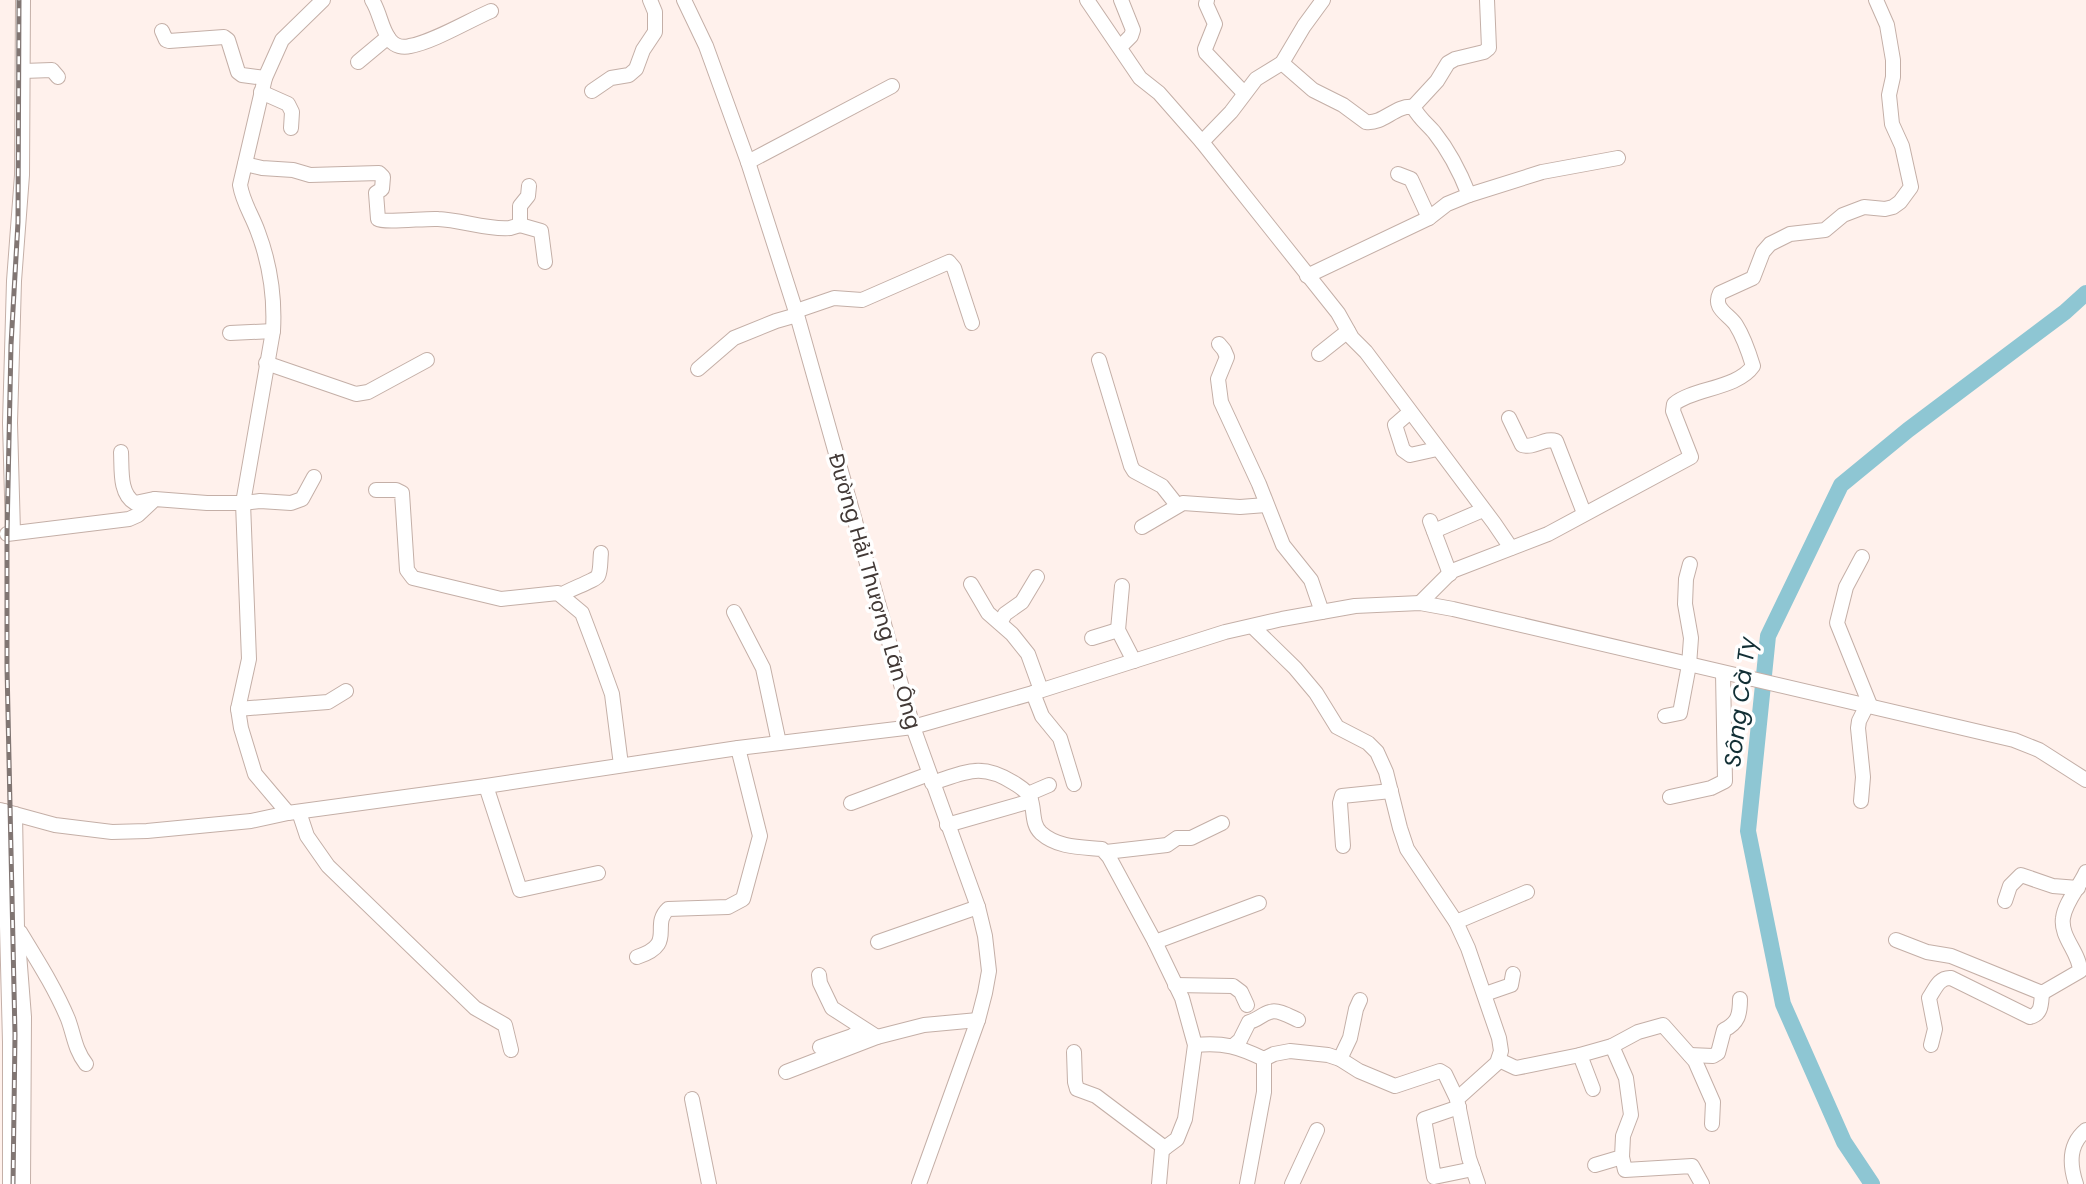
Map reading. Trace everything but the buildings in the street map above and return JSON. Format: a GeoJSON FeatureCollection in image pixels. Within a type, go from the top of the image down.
{"type":"FeatureCollection","features":[{"type":"Feature","properties":{"kind":"street"},"geometry":{"type":"LineString","coordinates":[[23,0],[22,175],[14,281],[10,533],[129,519],[138,515],[155,499]]}},
{"type":"Feature","properties":{"kind":"street"},"geometry":{"type":"LineString","coordinates":[[372,0],[388,37],[397,45],[411,46],[491,11]]}},
{"type":"Feature","properties":{"kind":"street"},"geometry":{"type":"LineString","coordinates":[[593,91],[611,78],[629,75],[636,69],[643,50],[655,32],[655,12],[650,0]]}},
{"type":"Feature","properties":{"kind":"street","name":"Đường Hải Thượng Lãn Ông"},"geometry":{"type":"LineString","coordinates":[[684,0],[706,46],[748,162],[797,313],[913,727],[978,907],[985,936],[989,971],[978,1020],[919,1184]]}},
{"type":"Feature","properties":{"kind":"street"},"geometry":{"type":"LineString","coordinates":[[1087,0],[1140,78],[1159,93],[1202,142],[1338,313],[1348,331],[1511,548]]}},
{"type":"Feature","properties":{"kind":"street"},"geometry":{"type":"LineString","coordinates":[[1119,47],[1133,30],[1121,0]]}},
{"type":"Feature","properties":{"kind":"street"},"geometry":{"type":"LineString","coordinates":[[1207,0],[1206,4],[1215,24],[1206,53],[1244,93]]}},
{"type":"Feature","properties":{"kind":"street"},"geometry":{"type":"LineString","coordinates":[[1202,142],[1259,76],[1282,62],[1322,0]]}},
{"type":"Feature","properties":{"kind":"street"},"geometry":{"type":"LineString","coordinates":[[1282,62],[1313,90],[1343,105],[1366,122],[1382,120],[1404,107],[1413,107],[1437,81],[1448,63],[1489,48],[1488,0]]}},
{"type":"Feature","properties":{"kind":"street"},"geometry":{"type":"LineString","coordinates":[[1420,603],[1450,574],[1548,534],[1691,457],[1673,411],[1674,404],[1717,388],[1752,368],[1736,324],[1723,313],[1717,302],[1720,293],[1753,278],[1763,252],[1770,244],[1784,236],[1825,230],[1843,215],[1864,207],[1893,207],[1909,191],[1911,187],[1902,146],[1892,124],[1889,95],[1893,77],[1892,52],[1887,25],[1876,0]]}},
{"type":"Feature","properties":{"kind":"street"},"geometry":{"type":"LineString","coordinates":[[313,3],[282,40],[263,85],[240,186],[271,273],[274,311],[273,331],[243,503],[249,659],[238,709],[241,727],[255,774],[294,812],[328,866],[474,1008],[505,1025],[511,1050]]}},
{"type":"Feature","properties":{"kind":"street"},"geometry":{"type":"LineString","coordinates":[[162,31],[169,41],[224,37],[228,40],[238,72],[263,85],[288,104],[292,112],[291,128]]}},
{"type":"Feature","properties":{"kind":"street"},"geometry":{"type":"LineString","coordinates":[[358,62],[388,37]]}},
{"type":"Feature","properties":{"kind":"street"},"geometry":{"type":"LineString","coordinates":[[23,71],[52,70],[58,77]]}},
{"type":"Feature","properties":{"kind":"street"},"geometry":{"type":"LineString","coordinates":[[748,162],[892,86]]}},
{"type":"Feature","properties":{"kind":"street"},"geometry":{"type":"LineString","coordinates":[[1413,107],[1458,168],[1469,195]]}},
{"type":"Feature","properties":{"kind":"street"},"geometry":{"type":"LineString","coordinates":[[1307,276],[1429,218],[1447,204],[1469,195],[1542,172],[1618,158]]}},
{"type":"Feature","properties":{"kind":"street"},"geometry":{"type":"LineString","coordinates":[[245,164],[310,175],[382,174],[382,189],[376,193],[378,219],[383,222],[437,218],[500,228],[520,225],[541,231],[545,262]]}},
{"type":"Feature","properties":{"kind":"street"},"geometry":{"type":"LineString","coordinates":[[1398,174],[1411,179],[1429,218]]}},
{"type":"Feature","properties":{"kind":"street"},"geometry":{"type":"LineString","coordinates":[[520,225],[520,206],[528,196],[529,186]]}},
{"type":"Feature","properties":{"kind":"street"},"geometry":{"type":"LineString","coordinates":[[698,369],[734,338],[834,298],[862,300],[950,262],[972,323]]}},
{"type":"Feature","properties":{"kind":"street"},"geometry":{"type":"LineString","coordinates":[[230,333],[273,331]]}},
{"type":"Feature","properties":{"kind":"street"},"geometry":{"type":"LineString","coordinates":[[1319,354],[1348,331]]}},
{"type":"Feature","properties":{"kind":"street"},"geometry":{"type":"LineString","coordinates":[[1219,344],[1227,357],[1218,379],[1221,402],[1283,545],[1311,580],[1322,612]]}},
{"type":"Feature","properties":{"kind":"street"},"geometry":{"type":"LineString","coordinates":[[1099,359],[1131,466],[1134,471],[1162,486],[1177,505]]}},
{"type":"Feature","properties":{"kind":"street"},"geometry":{"type":"LineString","coordinates":[[266,363],[356,394],[378,387],[427,360]]}},
{"type":"Feature","properties":{"kind":"street"},"geometry":{"type":"LineString","coordinates":[[1410,412],[1395,425],[1406,454],[1420,454],[1437,449]]}},
{"type":"Feature","properties":{"kind":"street"},"geometry":{"type":"LineString","coordinates":[[1510,418],[1522,445],[1529,447],[1550,440],[1556,441],[1584,513]]}},
{"type":"Feature","properties":{"kind":"street"},"geometry":{"type":"LineString","coordinates":[[121,452],[124,492],[135,503],[155,499],[291,503],[299,501],[314,477]]}},
{"type":"Feature","properties":{"kind":"street"},"geometry":{"type":"LineString","coordinates":[[376,490],[396,490],[402,493],[407,570],[413,578],[501,599],[561,594],[582,612],[612,694],[621,765]]}},
{"type":"Feature","properties":{"kind":"street"},"geometry":{"type":"LineString","coordinates":[[1142,527],[1177,505],[1188,502],[1231,506],[1266,505]]}},
{"type":"Feature","properties":{"kind":"street"},"geometry":{"type":"LineString","coordinates":[[1450,574],[1432,526],[1483,510]]}},
{"type":"Feature","properties":{"kind":"street"},"geometry":{"type":"LineString","coordinates":[[561,594],[576,586],[595,581],[601,552]]}},
{"type":"Feature","properties":{"kind":"street"},"geometry":{"type":"LineString","coordinates":[[1862,557],[1846,587],[1837,623],[1868,705]]}},
{"type":"Feature","properties":{"kind":"street"},"geometry":{"type":"LineString","coordinates":[[1665,716],[1680,712],[1689,666],[1691,638],[1685,604],[1686,579],[1690,564]]}},
{"type":"Feature","properties":{"kind":"street"},"geometry":{"type":"LineString","coordinates":[[1000,623],[1005,614],[1022,602],[1037,577]]}},
{"type":"Feature","properties":{"kind":"street"},"geometry":{"type":"LineString","coordinates":[[971,584],[988,613],[1028,654],[1042,716],[1060,738],[1074,784]]}},
{"type":"Feature","properties":{"kind":"street"},"geometry":{"type":"LineString","coordinates":[[1122,586],[1118,630],[1134,662]]}},
{"type":"Feature","properties":{"kind":"street"},"geometry":{"type":"LineString","coordinates":[[7,812],[73,828],[132,832],[251,821],[294,812],[738,748],[913,727],[1037,692],[1224,632],[1355,606],[1420,603],[2014,740],[2039,750],[2086,780]]}},
{"type":"Feature","properties":{"kind":"street"},"geometry":{"type":"LineString","coordinates":[[734,611],[763,668],[779,743]]}},
{"type":"Feature","properties":{"kind":"street"},"geometry":{"type":"LineString","coordinates":[[1253,627],[1295,668],[1316,693],[1338,727],[1375,748],[1386,772],[1407,849],[1457,922],[1485,995],[1501,1051],[1499,1060],[1458,1103],[1424,1119],[1434,1177],[1473,1170]]}},
{"type":"Feature","properties":{"kind":"street"},"geometry":{"type":"LineString","coordinates":[[1092,638],[1118,630]]}},
{"type":"Feature","properties":{"kind":"street"},"geometry":{"type":"LineString","coordinates":[[1670,797],[1711,788],[1725,781],[1727,674]]}},
{"type":"Feature","properties":{"kind":"street"},"geometry":{"type":"LineString","coordinates":[[238,709],[328,702],[346,691]]}},
{"type":"Feature","properties":{"kind":"street"},"geometry":{"type":"LineString","coordinates":[[1861,801],[1863,777],[1858,728],[1868,705]]}},
{"type":"Feature","properties":{"kind":"street"},"geometry":{"type":"LineString","coordinates":[[637,957],[652,951],[658,945],[663,916],[668,909],[728,907],[743,899],[758,849],[760,830],[738,748]]}},
{"type":"Feature","properties":{"kind":"street"},"geometry":{"type":"LineString","coordinates":[[851,803],[930,778],[989,770],[1007,779],[1030,797],[1035,827],[1044,835],[1062,845],[1102,849],[1106,852],[1156,942],[1187,1013],[1195,1045],[1185,1118],[1177,1139],[1161,1154],[1159,1184]]}},
{"type":"Feature","properties":{"kind":"street"},"geometry":{"type":"LineString","coordinates":[[947,825],[1030,797],[1049,785]]}},
{"type":"Feature","properties":{"kind":"street"},"geometry":{"type":"LineString","coordinates":[[486,786],[520,890],[598,873]]}},
{"type":"Feature","properties":{"kind":"street"},"geometry":{"type":"LineString","coordinates":[[1343,846],[1340,803],[1342,796],[1391,791]]}},
{"type":"Feature","properties":{"kind":"street"},"geometry":{"type":"LineString","coordinates":[[7,812],[24,1017],[23,1184]]}},
{"type":"Feature","properties":{"kind":"street"},"geometry":{"type":"LineString","coordinates":[[7,812],[10,1184]]}},
{"type":"Feature","properties":{"kind":"street"},"geometry":{"type":"LineString","coordinates":[[1106,852],[1167,845],[1177,838],[1191,838],[1222,823]]}},
{"type":"Feature","properties":{"kind":"street"},"geometry":{"type":"LineString","coordinates":[[2042,993],[2080,971],[2080,964],[2067,936],[2063,918],[2086,872]]}},
{"type":"Feature","properties":{"kind":"street"},"geometry":{"type":"LineString","coordinates":[[2005,901],[2010,886],[2021,875],[2053,886],[2078,888]]}},
{"type":"Feature","properties":{"kind":"street"},"geometry":{"type":"LineString","coordinates":[[1457,922],[1527,892]]}},
{"type":"Feature","properties":{"kind":"street"},"geometry":{"type":"LineString","coordinates":[[1156,942],[1259,903]]}},
{"type":"Feature","properties":{"kind":"street"},"geometry":{"type":"LineString","coordinates":[[877,942],[978,907]]}},
{"type":"Feature","properties":{"kind":"street"},"geometry":{"type":"LineString","coordinates":[[17,928],[51,983],[68,1020],[76,1049],[86,1064]]}},
{"type":"Feature","properties":{"kind":"street"},"geometry":{"type":"LineString","coordinates":[[1896,940],[1927,952],[1951,956],[2042,993]]}},
{"type":"Feature","properties":{"kind":"street"},"geometry":{"type":"LineString","coordinates":[[1485,995],[1511,985],[1513,974]]}},
{"type":"Feature","properties":{"kind":"street"},"geometry":{"type":"LineString","coordinates":[[819,975],[832,1008],[877,1037]]}},
{"type":"Feature","properties":{"kind":"street"},"geometry":{"type":"LineString","coordinates":[[1931,1045],[1934,1029],[1929,998],[1945,978],[1951,978],[2030,1017],[2040,1011],[2042,993]]}},
{"type":"Feature","properties":{"kind":"street"},"geometry":{"type":"LineString","coordinates":[[1175,985],[1233,986],[1241,992],[1247,1004]]}},
{"type":"Feature","properties":{"kind":"street"},"geometry":{"type":"LineString","coordinates":[[1690,1055],[1713,1056],[1718,1053],[1724,1030],[1738,1020],[1740,999]]}},
{"type":"Feature","properties":{"kind":"street"},"geometry":{"type":"LineString","coordinates":[[1340,1059],[1350,1038],[1360,1000]]}},
{"type":"Feature","properties":{"kind":"street"},"geometry":{"type":"LineString","coordinates":[[1233,1046],[1240,1040],[1249,1022],[1270,1012],[1298,1020]]}},
{"type":"Feature","properties":{"kind":"street"},"geometry":{"type":"LineString","coordinates":[[786,1072],[877,1037],[923,1025],[978,1020]]}},
{"type":"Feature","properties":{"kind":"street"},"geometry":{"type":"LineString","coordinates":[[1499,1060],[1512,1067],[1521,1067],[1580,1055],[1612,1046],[1660,1024],[1690,1055],[1713,1102],[1712,1124]]}},
{"type":"Feature","properties":{"kind":"street"},"geometry":{"type":"LineString","coordinates":[[820,1047],[852,1036],[862,1029]]}},
{"type":"Feature","properties":{"kind":"street"},"geometry":{"type":"LineString","coordinates":[[1195,1045],[1225,1044],[1264,1059],[1290,1051],[1328,1055],[1395,1086],[1435,1071],[1443,1072],[1458,1103],[1478,1184]]}},
{"type":"Feature","properties":{"kind":"street"},"geometry":{"type":"LineString","coordinates":[[1612,1046],[1626,1078],[1631,1115],[1623,1136],[1622,1157],[1625,1170],[1692,1166],[1702,1184]]}},
{"type":"Feature","properties":{"kind":"street"},"geometry":{"type":"LineString","coordinates":[[1074,1052],[1074,1082],[1077,1088],[1096,1096],[1165,1148]]}},
{"type":"Feature","properties":{"kind":"street"},"geometry":{"type":"LineString","coordinates":[[1580,1055],[1593,1089]]}},
{"type":"Feature","properties":{"kind":"street"},"geometry":{"type":"LineString","coordinates":[[1247,1184],[1264,1093],[1264,1059]]}},
{"type":"Feature","properties":{"kind":"street"},"geometry":{"type":"LineString","coordinates":[[692,1099],[709,1184]]}},
{"type":"Feature","properties":{"kind":"street"},"geometry":{"type":"LineString","coordinates":[[1292,1184],[1317,1130]]}},
{"type":"Feature","properties":{"kind":"street"},"geometry":{"type":"LineString","coordinates":[[2076,1184],[2071,1169],[2072,1150],[2074,1142],[2086,1130]]}},
{"type":"Feature","properties":{"kind":"street"},"geometry":{"type":"LineString","coordinates":[[1595,1165],[1622,1157]]}},
{"type":"Feature","properties":{"kind":"waterway","name":"Sông Cà Ty"},"geometry":{"type":"LineString","coordinates":[[1872,1184],[1844,1142],[1783,1004],[1748,831],[1768,636],[1841,485],[2086,293]]}},
{"type":"Feature","properties":{"kind":"railway"},"geometry":{"type":"LineString","coordinates":[[13,1184],[15,1035],[7,667],[7,534],[11,345],[18,222],[19,0]]}}]}
